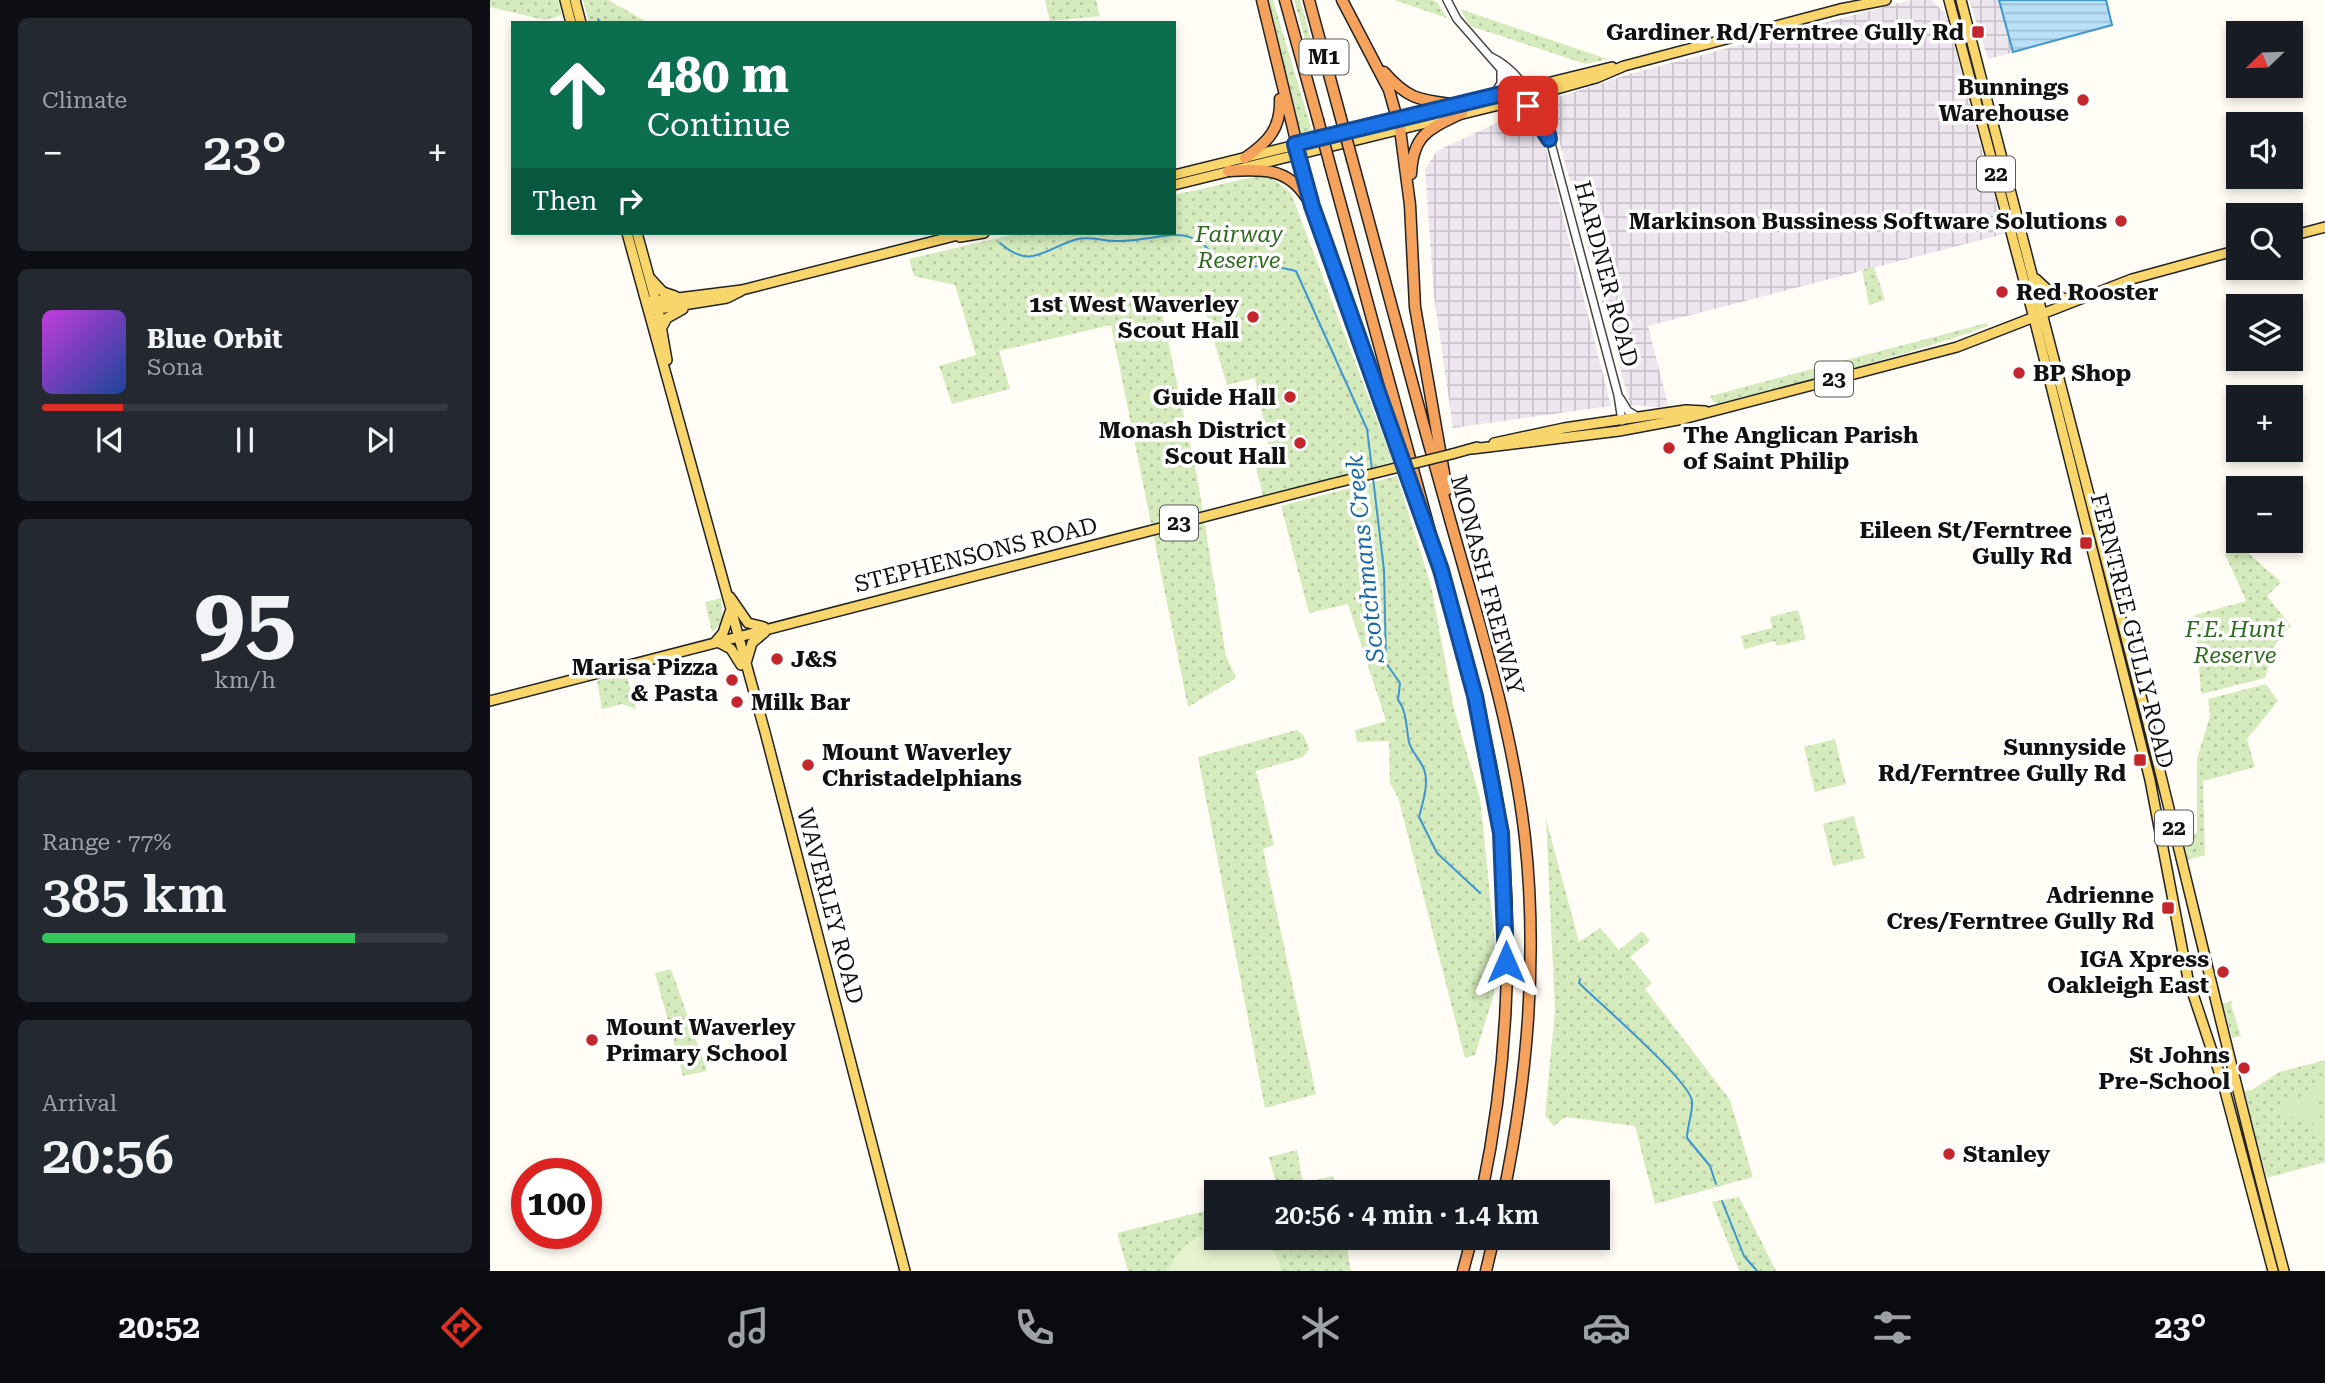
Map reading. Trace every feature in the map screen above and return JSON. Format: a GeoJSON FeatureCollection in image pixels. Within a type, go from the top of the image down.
{"type":"FeatureCollection","features":[{"type":"Feature","properties":{"kind":"highway"},"geometry":{"type":"LineString","coordinates":[[1262,0],[1312,206],[1441,570]]}},
{"type":"Feature","properties":{"kind":"highway","name":"MONASH FREEWAY"},"geometry":{"type":"LineString","coordinates":[[1285,0],[1488,750],[1504,855],[1506,1005],[1495,1132],[1485,1180]]}},
{"type":"Feature","properties":{"kind":"highway","name":"MONASH FREEWAY"},"geometry":{"type":"LineString","coordinates":[[1308,0],[1507,738],[1524,837],[1530,917],[1530,1022],[1518,1123],[1506,1180]]}},
{"type":"Feature","properties":{"kind":"highway"},"geometry":{"type":"LineString","coordinates":[[1342,0],[1375,61],[1399,124],[1410,205]]}},
{"type":"Feature","properties":{"kind":"highway"},"geometry":{"type":"LineString","coordinates":[[1375,61],[1405,93],[1428,102],[1460,109]]}},
{"type":"Feature","properties":{"kind":"highway"},"geometry":{"type":"LineString","coordinates":[[1245,158],[1264,144],[1277,127],[1280,105],[1279,78]]}},
{"type":"Feature","properties":{"kind":"highway"},"geometry":{"type":"LineString","coordinates":[[1460,109],[1427,130],[1417,144],[1411,168],[1410,205],[1415,307],[1460,557]]}},
{"type":"Feature","properties":{"kind":"highway"},"geometry":{"type":"LineString","coordinates":[[1228,171],[1280,173],[1298,187],[1312,206]]}},
{"type":"Feature","properties":{"kind":"highway"},"geometry":{"type":"LineString","coordinates":[[1463,1271],[1469,1250]]}},
{"type":"Feature","properties":{"kind":"highway"},"geometry":{"type":"LineString","coordinates":[[1486,1271],[1491,1250]]}},
{"type":"Feature","properties":{"kind":"main road"},"geometry":{"type":"LineString","coordinates":[[565,0],[577,21]]}},
{"type":"Feature","properties":{"kind":"main road"},"geometry":{"type":"LineString","coordinates":[[575,0],[577,21]]}},
{"type":"Feature","properties":{"kind":"main road"},"geometry":{"type":"LineString","coordinates":[[1840,9],[1855,0]]}},
{"type":"Feature","properties":{"kind":"main road"},"geometry":{"type":"LineString","coordinates":[[1176,184],[1297,149],[1524,93],[1840,9],[1886,0]]}},
{"type":"Feature","properties":{"kind":"main road","name":"FERNTREE GULLY ROAD"},"geometry":{"type":"LineString","coordinates":[[1961,0],[2008,220],[2159,818],[2188,979],[2224,1087],[2273,1271]]}},
{"type":"Feature","properties":{"kind":"main road","name":"FERNTREE GULLY ROAD"},"geometry":{"type":"LineString","coordinates":[[1948,1],[1975,74],[2019,217],[2182,861],[2234,1084],[2284,1271]]}},
{"type":"Feature","properties":{"kind":"main road"},"geometry":{"type":"LineString","coordinates":[[1460,109],[1493,96],[1559,88],[1596,78],[1624,66]]}},
{"type":"Feature","properties":{"kind":"main road"},"geometry":{"type":"LineString","coordinates":[[1176,175],[1297,149]]}},
{"type":"Feature","properties":{"kind":"main road"},"geometry":{"type":"LineString","coordinates":[[2008,220],[2019,217]]}},
{"type":"Feature","properties":{"kind":"main road"},"geometry":{"type":"LineString","coordinates":[[2303,233],[2325,227]]}},
{"type":"Feature","properties":{"kind":"main road","name":"WAVERLEY ROAD"},"geometry":{"type":"LineString","coordinates":[[628,235],[649,275],[652,306],[662,329],[671,389]]}},
{"type":"Feature","properties":{"kind":"main road","name":"WAVERLEY ROAD"},"geometry":{"type":"LineString","coordinates":[[637,235],[637,249],[671,389],[905,1271]]}},
{"type":"Feature","properties":{"kind":"main road"},"geometry":{"type":"LineString","coordinates":[[652,306],[680,297],[742,290],[960,235]]}},
{"type":"Feature","properties":{"kind":"main road"},"geometry":{"type":"LineString","coordinates":[[955,237],[970,235]]}},
{"type":"Feature","properties":{"kind":"main road","name":"23"},"geometry":{"type":"LineString","coordinates":[[2044,314],[2132,279],[2226,253]]}},
{"type":"Feature","properties":{"kind":"main road"},"geometry":{"type":"LineString","coordinates":[[649,275],[663,292],[680,297]]}},
{"type":"Feature","properties":{"kind":"main road"},"geometry":{"type":"LineString","coordinates":[[2035,278],[2051,293],[2073,302]]}},
{"type":"Feature","properties":{"kind":"main road"},"geometry":{"type":"LineString","coordinates":[[652,306],[691,306],[727,298],[742,290]]}},
{"type":"Feature","properties":{"kind":"main road"},"geometry":{"type":"LineString","coordinates":[[662,329],[667,318],[691,306]]}},
{"type":"Feature","properties":{"kind":"main road","name":"STEPHENSONS ROAD"},"geometry":{"type":"LineString","coordinates":[[1472,449],[1633,429],[1710,411],[1957,347],[2044,314]]}},
{"type":"Feature","properties":{"kind":"main road","name":"STEPHENSONS ROAD"},"geometry":{"type":"LineString","coordinates":[[490,701],[1509,438],[1686,410],[1710,411]]}},
{"type":"Feature","properties":{"kind":"main road"},"geometry":{"type":"LineString","coordinates":[[1622,421],[1633,429]]}},
{"type":"Feature","properties":{"kind":"main road"},"geometry":{"type":"LineString","coordinates":[[725,591],[748,623],[769,628]]}},
{"type":"Feature","properties":{"kind":"main road"},"geometry":{"type":"LineString","coordinates":[[730,609],[723,634],[716,641],[738,655],[749,679]]}},
{"type":"Feature","properties":{"kind":"main road"},"geometry":{"type":"LineString","coordinates":[[746,664],[752,643],[769,628]]}},
{"type":"Feature","properties":{"kind":"street"},"geometry":{"type":"LineString","coordinates":[[1447,0],[1465,31],[1524,93]]}},
{"type":"Feature","properties":{"kind":"street"},"geometry":{"type":"LineString","coordinates":[[1491,57],[1512,71],[1524,93]]}},
{"type":"Feature","properties":{"kind":"street"},"geometry":{"type":"LineString","coordinates":[[1493,96],[1501,83],[1501,70]]}},
{"type":"Feature","properties":{"kind":"street"},"geometry":{"type":"LineString","coordinates":[[1544,117],[1545,102],[1559,88]]}},
{"type":"Feature","properties":{"kind":"street","name":"HARDNER ROAD"},"geometry":{"type":"LineString","coordinates":[[1524,93],[1544,117],[1618,395],[1622,421]]}},
{"type":"Feature","properties":{"kind":"street","name":"HARDNER ROAD"},"geometry":{"type":"LineString","coordinates":[[1524,93],[1549,139]]}},
{"type":"Feature","properties":{"kind":"street"},"geometry":{"type":"LineString","coordinates":[[1618,395],[1628,411],[1640,418]]}},
{"type":"Feature","properties":{"kind":"street"},"geometry":{"type":"LineString","coordinates":[[1594,424],[1613,413],[1619,406]]}},
{"type":"Feature","properties":{"kind":"shaded area"},"geometry":{"type":"Polygon","coordinates":[[[1911,0],[1931,0],[1946,14],[2004,234],[1648,326],[1669,408],[1630,405],[1550,107],[1556,98],[1626,75],[1911,0]]]}},
{"type":"Feature","properties":{"kind":"shaded area"},"geometry":{"type":"Polygon","coordinates":[[[1969,0],[2107,0],[2113,26],[1988,59],[1969,0]]]}},
{"type":"Feature","properties":{"kind":"shaded area"},"geometry":{"type":"Polygon","coordinates":[[[1526,109],[1544,142],[1611,406],[1453,428],[1434,296],[1425,169],[1437,151],[1526,109]]]}},
{"type":"Feature","properties":{"kind":"green space"},"geometry":{"type":"Polygon","coordinates":[[[490,0],[558,0],[562,15],[545,20],[490,7],[490,0]]]}},
{"type":"Feature","properties":{"kind":"green space"},"geometry":{"type":"Polygon","coordinates":[[[583,0],[608,0],[645,21],[588,21],[583,0]]]}},
{"type":"Feature","properties":{"kind":"green space"},"geometry":{"type":"Polygon","coordinates":[[[1045,0],[1096,0],[1100,16],[1050,21],[1045,0]]]}},
{"type":"Feature","properties":{"kind":"green space"},"geometry":{"type":"Polygon","coordinates":[[[1265,0],[1273,0],[1313,134],[1298,137],[1265,0]]]}},
{"type":"Feature","properties":{"kind":"green space"},"geometry":{"type":"Polygon","coordinates":[[[1294,0],[1300,0],[1321,75],[1315,76],[1294,0]]]}},
{"type":"Feature","properties":{"kind":"green space"},"geometry":{"type":"Polygon","coordinates":[[[1394,0],[1432,0],[1437,2],[1447,18],[1394,0]]]}},
{"type":"Feature","properties":{"kind":"green space"},"geometry":{"type":"Polygon","coordinates":[[[1460,9],[1607,59],[1586,64],[1470,26],[1460,9]]]}},
{"type":"Feature","properties":{"kind":"green space","name":"Fairway Reserve"},"geometry":{"type":"Polygon","coordinates":[[[1263,175],[1272,178],[1291,193],[1393,462],[1263,496],[1255,463],[1271,458],[1255,378],[1227,385],[1203,303],[1162,313],[1197,476],[1226,656],[1236,678],[1188,707],[1111,325],[999,351],[1010,389],[952,404],[939,366],[976,355],[955,285],[914,276],[909,259],[1011,235],[1176,235],[1176,195],[1263,175]]]}},
{"type":"Feature","properties":{"kind":"green space"},"geometry":{"type":"Polygon","coordinates":[[[1874,267],[1885,300],[1869,305],[1862,270],[1874,267]]]}},
{"type":"Feature","properties":{"kind":"green space"},"geometry":{"type":"Polygon","coordinates":[[[1987,323],[1988,326],[1955,338],[1821,377],[1719,403],[1713,401],[1710,396],[1987,323]]]}},
{"type":"Feature","properties":{"kind":"green space"},"geometry":{"type":"Polygon","coordinates":[[[1397,476],[1431,585],[1454,709],[1480,798],[1494,933],[1494,994],[1475,1055],[1465,1058],[1398,797],[1390,783],[1389,741],[1357,742],[1355,730],[1386,721],[1348,604],[1309,613],[1281,506],[1397,476]]]}},
{"type":"Feature","properties":{"kind":"green space","name":"F.E. Hunt Reserve"},"geometry":{"type":"Polygon","coordinates":[[[2248,553],[2281,582],[2267,596],[2291,626],[2276,644],[2265,678],[2201,694],[2195,615],[2246,601],[2225,554],[2248,553]]]}},
{"type":"Feature","properties":{"kind":"green space"},"geometry":{"type":"Polygon","coordinates":[[[721,598],[723,622],[712,632],[705,602],[721,598]]]}},
{"type":"Feature","properties":{"kind":"green space"},"geometry":{"type":"Polygon","coordinates":[[[1798,610],[1806,639],[1777,646],[1775,641],[1744,649],[1741,636],[1772,628],[1770,617],[1798,610]]]}},
{"type":"Feature","properties":{"kind":"green space"},"geometry":{"type":"Polygon","coordinates":[[[626,673],[636,709],[622,704],[602,709],[597,681],[626,673]]]}},
{"type":"Feature","properties":{"kind":"green space","name":"F.E. Hunt Reserve"},"geometry":{"type":"Polygon","coordinates":[[[2266,684],[2278,701],[2247,739],[2255,767],[2203,781],[2205,855],[2188,860],[2183,838],[2197,833],[2197,759],[2210,716],[2208,699],[2266,684]]]}},
{"type":"Feature","properties":{"kind":"green space"},"geometry":{"type":"Polygon","coordinates":[[[1297,730],[1304,736],[1309,749],[1303,757],[1256,771],[1274,845],[1263,849],[1316,1094],[1265,1108],[1198,757],[1297,730]]]}},
{"type":"Feature","properties":{"kind":"green space"},"geometry":{"type":"Polygon","coordinates":[[[1835,739],[1846,784],[1815,792],[1804,747],[1835,739]]]}},
{"type":"Feature","properties":{"kind":"green space"},"geometry":{"type":"Polygon","coordinates":[[[1854,816],[1865,858],[1833,866],[1823,824],[1854,816]]]}},
{"type":"Feature","properties":{"kind":"green space"},"geometry":{"type":"Polygon","coordinates":[[[1546,819],[1579,942],[1600,928],[1619,950],[1642,931],[1650,941],[1630,957],[1652,983],[1645,989],[1730,1100],[1753,1177],[1655,1204],[1635,1126],[1565,1117],[1554,1126],[1545,1116],[1555,1010],[1546,819]]]}},
{"type":"Feature","properties":{"kind":"green space"},"geometry":{"type":"Polygon","coordinates":[[[671,969],[707,1071],[683,1076],[655,973],[671,969]]]}},
{"type":"Feature","properties":{"kind":"green space"},"geometry":{"type":"Polygon","coordinates":[[[2233,1000],[2231,1005],[2241,1036],[2232,1038],[2223,1004],[2233,1000]]]}},
{"type":"Feature","properties":{"kind":"green space"},"geometry":{"type":"Polygon","coordinates":[[[2325,1060],[2325,1162],[2267,1178],[2242,1091],[2252,1090],[2279,1072],[2325,1060]]]}},
{"type":"Feature","properties":{"kind":"green space"},"geometry":{"type":"Polygon","coordinates":[[[2320,1084],[2325,1089],[2325,1097],[2317,1104],[2325,1141],[2316,1125],[2274,1111],[2274,1107],[2288,1104],[2320,1084]]]}},
{"type":"Feature","properties":{"kind":"green space"},"geometry":{"type":"Polygon","coordinates":[[[1297,1150],[1302,1180],[1275,1180],[1269,1157],[1297,1150]]]}},
{"type":"Feature","properties":{"kind":"green space"},"geometry":{"type":"Polygon","coordinates":[[[1333,1176],[1334,1180],[1316,1180],[1333,1176]]]}},
{"type":"Feature","properties":{"kind":"green space"},"geometry":{"type":"Polygon","coordinates":[[[1739,1197],[1776,1271],[1739,1271],[1712,1202],[1739,1197]]]}},
{"type":"Feature","properties":{"kind":"green space"},"geometry":{"type":"Polygon","coordinates":[[[1204,1211],[1204,1250],[1347,1250],[1351,1271],[1128,1271],[1117,1233],[1204,1211]]]}},
{"type":"Feature","properties":{"kind":"green space"},"geometry":{"type":"Polygon","coordinates":[[[1204,1235],[1204,1250],[1273,1250],[1281,1271],[1168,1271],[1176,1256],[1204,1235]]]}},
{"type":"Feature","properties":{"kind":"water"},"geometry":{"type":"Polygon","coordinates":[[[1999,0],[2106,0],[2112,25],[2013,52],[1999,0]]]}},
{"type":"Feature","properties":{"kind":"waterway","name":"Scotchmans Creek"},"geometry":{"type":"LineString","coordinates":[[1000,243],[1011,251],[1030,256],[1078,239],[1121,241],[1179,235],[1201,243],[1225,269],[1269,265],[1296,271],[1367,429],[1372,469]]}},
{"type":"Feature","properties":{"kind":"waterway","name":"Scotchmans Creek"},"geometry":{"type":"LineString","coordinates":[[1373,478],[1384,570],[1386,663],[1400,683],[1398,700],[1405,714],[1409,742],[1426,779],[1419,817],[1437,853],[1480,893]]}},
{"type":"Feature","properties":{"kind":"waterway","name":"Scotchmans Creek"},"geometry":{"type":"LineString","coordinates":[[1580,979],[1579,983],[1661,1060],[1687,1091],[1692,1101],[1687,1138],[1710,1166],[1716,1184]]}},
{"type":"Feature","properties":{"kind":"waterway","name":"Scotchmans Creek"},"geometry":{"type":"LineString","coordinates":[[1722,1201],[1744,1256],[1757,1271]]}},
{"type":"Feature","properties":{"kind":"place","name":"Gardiner Rd/Ferntree Gully Rd"},"geometry":{"type":"Point","coordinates":[1978,32]}},
{"type":"Feature","properties":{"kind":"place","name":"Bunnings Warehouse"},"geometry":{"type":"Point","coordinates":[2083,100]}},
{"type":"Feature","properties":{"kind":"place","name":"Markinson Bussiness Software Solutions"},"geometry":{"type":"Point","coordinates":[2121,221]}},
{"type":"Feature","properties":{"kind":"place","name":"Red Rooster"},"geometry":{"type":"Point","coordinates":[2002,292]}},
{"type":"Feature","properties":{"kind":"place","name":"1st West Waverley Scout Hall"},"geometry":{"type":"Point","coordinates":[1253,317]}},
{"type":"Feature","properties":{"kind":"place","name":"BP Shop"},"geometry":{"type":"Point","coordinates":[2019,373]}},
{"type":"Feature","properties":{"kind":"place","name":"Guide Hall"},"geometry":{"type":"Point","coordinates":[1290,397]}},
{"type":"Feature","properties":{"kind":"place","name":"Monash District Scout Hall"},"geometry":{"type":"Point","coordinates":[1300,443]}},
{"type":"Feature","properties":{"kind":"place","name":"The Anglican Parish of Saint Philip"},"geometry":{"type":"Point","coordinates":[1669,448]}},
{"type":"Feature","properties":{"kind":"place","name":"Eileen St/Ferntree Gully Rd"},"geometry":{"type":"Point","coordinates":[2086,543]}},
{"type":"Feature","properties":{"kind":"place","name":"J&S"},"geometry":{"type":"Point","coordinates":[777,659]}},
{"type":"Feature","properties":{"kind":"place","name":"Marisa Pizza & Pasta"},"geometry":{"type":"Point","coordinates":[732,680]}},
{"type":"Feature","properties":{"kind":"place","name":"Milk Bar"},"geometry":{"type":"Point","coordinates":[737,702]}},
{"type":"Feature","properties":{"kind":"place","name":"Sunnyside Rd/Ferntree Gully Rd"},"geometry":{"type":"Point","coordinates":[2140,760]}},
{"type":"Feature","properties":{"kind":"place","name":"Mount Waverley Christadelphians"},"geometry":{"type":"Point","coordinates":[808,765]}},
{"type":"Feature","properties":{"kind":"place","name":"Adrienne Cres/Ferntree Gully Rd"},"geometry":{"type":"Point","coordinates":[2168,908]}},
{"type":"Feature","properties":{"kind":"place","name":"IGA Xpress Oakleigh East"},"geometry":{"type":"Point","coordinates":[2223,972]}},
{"type":"Feature","properties":{"kind":"place","name":"Mount Waverley Primary School"},"geometry":{"type":"Point","coordinates":[592,1040]}},
{"type":"Feature","properties":{"kind":"place","name":"St Johns Pre-School"},"geometry":{"type":"Point","coordinates":[2244,1068]}},
{"type":"Feature","properties":{"kind":"place","name":"Stanley"},"geometry":{"type":"Point","coordinates":[1949,1154]}},
{"type":"Feature","properties":{"kind":"route"},"geometry":{"type":"LineString","coordinates":[[1506,962],[1504,855],[1499,811],[1475,696],[1441,570],[1387,424],[1312,206],[1295,144],[1526,88],[1544,117],[1549,139],[1528,106]]}}]}
